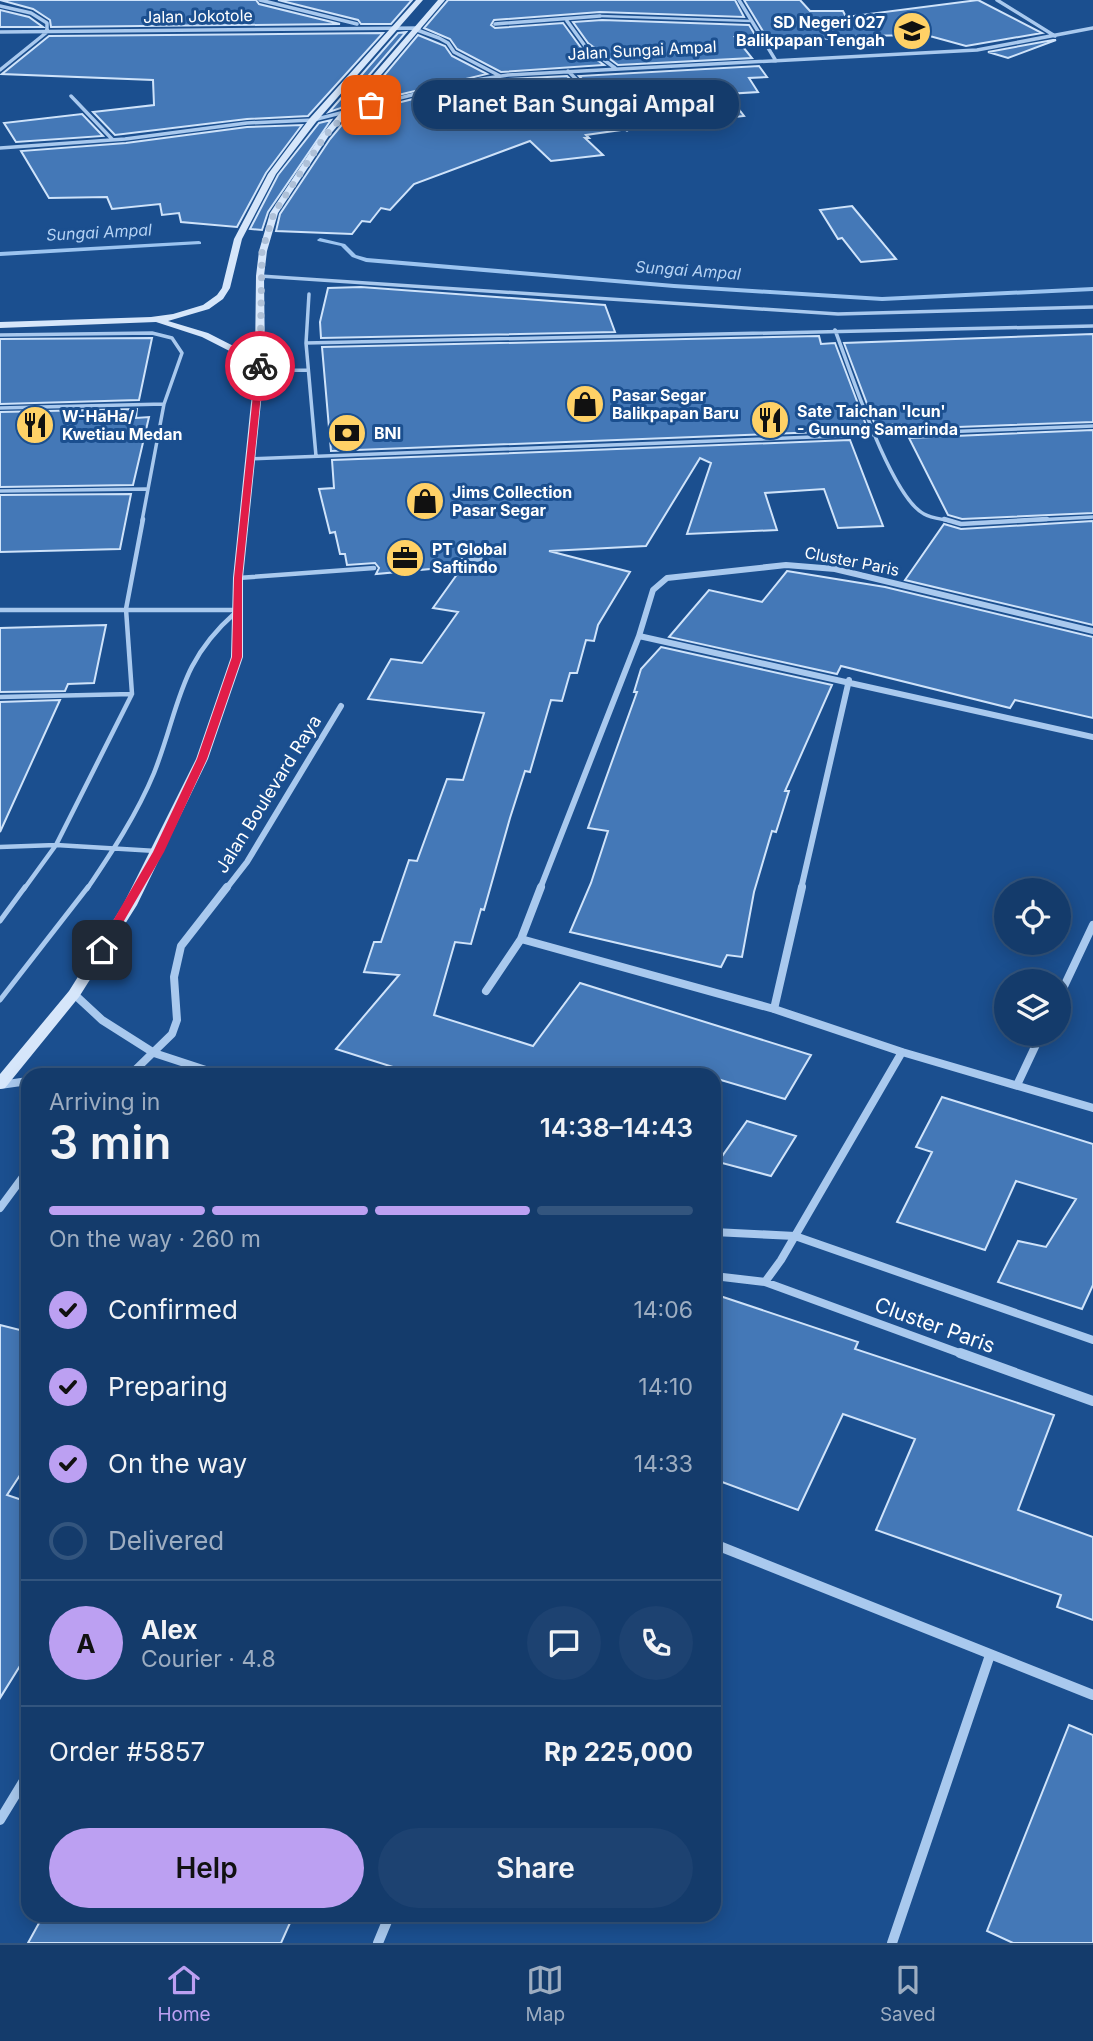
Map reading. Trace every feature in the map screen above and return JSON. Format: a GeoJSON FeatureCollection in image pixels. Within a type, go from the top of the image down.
{"type":"FeatureCollection","features":[{"type":"Feature","properties":{"kind":"main road"},"geometry":{"type":"LineString","coordinates":[[0,325],[152,320],[189,313],[206,307],[220,297],[226,288],[236,246],[272,174],[313,120],[420,0]]}},
{"type":"Feature","properties":{"kind":"main road"},"geometry":{"type":"LineString","coordinates":[[0,1084],[74,994],[130,905],[159,852],[202,759],[237,657],[238,578],[260,367],[262,251],[276,209],[319,144],[442,0]]}},
{"type":"Feature","properties":{"kind":"main road"},"geometry":{"type":"LineString","coordinates":[[253,209],[276,209]]}},
{"type":"Feature","properties":{"kind":"main road"},"geometry":{"type":"LineString","coordinates":[[152,320],[205,335],[260,367]]}},
{"type":"Feature","properties":{"kind":"street"},"geometry":{"type":"LineString","coordinates":[[260,0],[368,26]]}},
{"type":"Feature","properties":{"kind":"street"},"geometry":{"type":"LineString","coordinates":[[739,0],[776,61]]}},
{"type":"Feature","properties":{"kind":"street"},"geometry":{"type":"LineString","coordinates":[[998,0],[1056,36]]}},
{"type":"Feature","properties":{"kind":"street"},"geometry":{"type":"LineString","coordinates":[[0,6],[45,20],[47,32],[0,70]]}},
{"type":"Feature","properties":{"kind":"street"},"geometry":{"type":"LineString","coordinates":[[495,24],[567,21],[600,16]]}},
{"type":"Feature","properties":{"kind":"street"},"geometry":{"type":"LineString","coordinates":[[567,21],[585,46],[615,68]]}},
{"type":"Feature","properties":{"kind":"street","name":"Jalan Jokotole"},"geometry":{"type":"LineString","coordinates":[[0,32],[368,26],[418,29]]}},
{"type":"Feature","properties":{"kind":"street","name":"Jalan Sungai Ampal"},"geometry":{"type":"LineString","coordinates":[[0,148],[112,139],[247,123],[313,120],[501,76],[977,50],[1093,28]]}},
{"type":"Feature","properties":{"kind":"street"},"geometry":{"type":"LineString","coordinates":[[418,29],[448,43],[454,52],[501,76]]}},
{"type":"Feature","properties":{"kind":"street"},"geometry":{"type":"LineString","coordinates":[[568,71],[627,130]]}},
{"type":"Feature","properties":{"kind":"street"},"geometry":{"type":"LineString","coordinates":[[71,96],[112,139]]}},
{"type":"Feature","properties":{"kind":"street","name":"Cluster Paris"},"geometry":{"type":"LineString","coordinates":[[486,991],[521,939],[639,636],[653,590],[667,578],[786,565],[812,565],[1093,631]]}},
{"type":"Feature","properties":{"kind":"street"},"geometry":{"type":"LineString","coordinates":[[639,636],[849,680],[1093,737]]}},
{"type":"Feature","properties":{"kind":"street"},"geometry":{"type":"LineString","coordinates":[[774,1009],[849,680]]}},
{"type":"Feature","properties":{"kind":"street","name":"Jalan Boulevard Raya"},"geometry":{"type":"LineString","coordinates":[[138,1068],[172,1034],[177,1020],[174,977],[181,946],[247,862],[341,706]]}},
{"type":"Feature","properties":{"kind":"street"},"geometry":{"type":"LineString","coordinates":[[1071,972],[1093,925]]}},
{"type":"Feature","properties":{"kind":"street"},"geometry":{"type":"LineString","coordinates":[[521,939],[774,1009],[902,1052],[1093,1108]]}},
{"type":"Feature","properties":{"kind":"street"},"geometry":{"type":"LineString","coordinates":[[74,994],[102,1020],[154,1053],[200,1068]]}},
{"type":"Feature","properties":{"kind":"street"},"geometry":{"type":"LineString","coordinates":[[1017,1085],[1035,1046]]}},
{"type":"Feature","properties":{"kind":"street"},"geometry":{"type":"LineString","coordinates":[[765,1282],[795,1236],[902,1052]]}},
{"type":"Feature","properties":{"kind":"street"},"geometry":{"type":"LineString","coordinates":[[0,1084],[21,1082]]}},
{"type":"Feature","properties":{"kind":"street"},"geometry":{"type":"LineString","coordinates":[[0,1208],[21,1180]]}},
{"type":"Feature","properties":{"kind":"street","name":"Cluster Paris"},"geometry":{"type":"LineString","coordinates":[[721,1232],[795,1236],[1093,1340]]}},
{"type":"Feature","properties":{"kind":"street","name":"Cluster Paris"},"geometry":{"type":"LineString","coordinates":[[721,1277],[765,1282],[1093,1401]]}},
{"type":"Feature","properties":{"kind":"street"},"geometry":{"type":"LineString","coordinates":[[721,1547],[1093,1695]]}},
{"type":"Feature","properties":{"kind":"street"},"geometry":{"type":"LineString","coordinates":[[892,1943],[990,1655]]}},
{"type":"Feature","properties":{"kind":"street"},"geometry":{"type":"LineString","coordinates":[[0,1820],[21,1786]]}},
{"type":"Feature","properties":{"kind":"street"},"geometry":{"type":"LineString","coordinates":[[378,1943],[387,1922]]}},
{"type":"Feature","properties":{"kind":"lane"},"geometry":{"type":"LineString","coordinates":[[600,16],[751,21]]}},
{"type":"Feature","properties":{"kind":"lane"},"geometry":{"type":"LineString","coordinates":[[260,276],[838,314],[1093,307]]}},
{"type":"Feature","properties":{"kind":"lane"},"geometry":{"type":"LineString","coordinates":[[309,294],[306,343],[316,456]]}},
{"type":"Feature","properties":{"kind":"lane"},"geometry":{"type":"LineString","coordinates":[[306,343],[1093,326]]}},
{"type":"Feature","properties":{"kind":"lane"},"geometry":{"type":"LineString","coordinates":[[835,330],[874,432],[902,491],[923,514],[933,519],[973,524],[1093,517]]}},
{"type":"Feature","properties":{"kind":"lane"},"geometry":{"type":"LineString","coordinates":[[0,335],[132,331],[172,338],[182,352],[164,404],[146,489],[126,609],[132,694],[56,845],[0,921]]}},
{"type":"Feature","properties":{"kind":"lane"},"geometry":{"type":"LineString","coordinates":[[260,367],[308,370]]}},
{"type":"Feature","properties":{"kind":"lane"},"geometry":{"type":"LineString","coordinates":[[0,408],[164,404]]}},
{"type":"Feature","properties":{"kind":"lane"},"geometry":{"type":"LineString","coordinates":[[250,459],[874,432],[1093,426]]}},
{"type":"Feature","properties":{"kind":"lane"},"geometry":{"type":"LineString","coordinates":[[0,491],[146,489]]}},
{"type":"Feature","properties":{"kind":"lane"},"geometry":{"type":"LineString","coordinates":[[465,561],[481,559]]}},
{"type":"Feature","properties":{"kind":"lane"},"geometry":{"type":"LineString","coordinates":[[238,578],[374,568]]}},
{"type":"Feature","properties":{"kind":"lane"},"geometry":{"type":"LineString","coordinates":[[0,610],[238,610]]}},
{"type":"Feature","properties":{"kind":"lane"},"geometry":{"type":"LineString","coordinates":[[0,1000],[39,955],[114,849],[149,784],[187,678],[206,639],[238,610]]}},
{"type":"Feature","properties":{"kind":"lane"},"geometry":{"type":"LineString","coordinates":[[0,697],[132,694]]}},
{"type":"Feature","properties":{"kind":"lane"},"geometry":{"type":"LineString","coordinates":[[0,847],[56,845],[159,852]]}},
{"type":"Feature","properties":{"kind":"building"},"geometry":{"type":"Polygon","coordinates":[[[0,0],[256,0],[259,4],[340,24],[51,27],[50,20],[33,9],[0,0]]]}},
{"type":"Feature","properties":{"kind":"building"},"geometry":{"type":"Polygon","coordinates":[[[278,0],[412,0],[391,24],[361,24],[358,20],[278,0]]]}},
{"type":"Feature","properties":{"kind":"building"},"geometry":{"type":"Polygon","coordinates":[[[448,0],[735,0],[744,17],[600,12],[494,20],[491,25],[495,28],[563,23],[582,49],[604,65],[501,72],[457,49],[450,39],[424,28],[448,0]]]}},
{"type":"Feature","properties":{"kind":"building"},"geometry":{"type":"Polygon","coordinates":[[[744,0],[800,0],[810,11],[843,11],[846,17],[978,0],[1042,33],[966,46],[926,35],[856,36],[858,39],[767,38],[744,0]]]}},
{"type":"Feature","properties":{"kind":"building"},"geometry":{"type":"Polygon","coordinates":[[[0,10],[29,17],[43,27],[0,27],[0,10]]]}},
{"type":"Feature","properties":{"kind":"building"},"geometry":{"type":"Polygon","coordinates":[[[602,20],[749,25],[757,38],[735,37],[752,58],[618,65],[588,43],[573,22],[602,20]]]}},
{"type":"Feature","properties":{"kind":"building"},"geometry":{"type":"Polygon","coordinates":[[[406,32],[341,108],[329,112],[398,33],[406,32]]]}},
{"type":"Feature","properties":{"kind":"building"},"geometry":{"type":"Polygon","coordinates":[[[383,33],[308,116],[247,119],[115,135],[93,112],[154,105],[153,80],[2,74],[49,36],[383,33]]]}},
{"type":"Feature","properties":{"kind":"building"},"geometry":{"type":"Polygon","coordinates":[[[418,35],[445,46],[452,56],[487,74],[360,104],[418,35]]]}},
{"type":"Feature","properties":{"kind":"building"},"geometry":{"type":"Polygon","coordinates":[[[1053,40],[1056,40],[1008,58],[988,52],[1053,40]]]}},
{"type":"Feature","properties":{"kind":"building"},"geometry":{"type":"Polygon","coordinates":[[[759,66],[767,77],[749,78],[758,92],[727,94],[744,116],[631,128],[579,76],[759,66]]]}},
{"type":"Feature","properties":{"kind":"building"},"geometry":{"type":"Polygon","coordinates":[[[567,76],[621,130],[586,135],[589,138],[585,138],[603,155],[551,161],[530,141],[414,184],[390,210],[381,208],[370,222],[362,221],[352,234],[276,231],[280,214],[330,139],[350,115],[464,86],[508,79],[567,76]]]}},
{"type":"Feature","properties":{"kind":"building"},"geometry":{"type":"Polygon","coordinates":[[[82,114],[103,136],[16,142],[4,123],[82,114]]]}},
{"type":"Feature","properties":{"kind":"building"},"geometry":{"type":"Polygon","coordinates":[[[331,120],[268,212],[262,230],[250,229],[278,175],[319,123],[331,120]]]}},
{"type":"Feature","properties":{"kind":"building"},"geometry":{"type":"Polygon","coordinates":[[[302,125],[266,173],[237,227],[181,222],[179,213],[162,215],[160,204],[112,209],[107,197],[49,198],[21,151],[126,143],[247,127],[302,125]]]}},
{"type":"Feature","properties":{"kind":"building"},"geometry":{"type":"Polygon","coordinates":[[[852,206],[896,259],[861,262],[842,238],[838,239],[820,210],[852,206]]]}},
{"type":"Feature","properties":{"kind":"building"},"geometry":{"type":"Polygon","coordinates":[[[361,287],[605,305],[615,332],[321,338],[320,322],[328,288],[361,287]]]}},
{"type":"Feature","properties":{"kind":"building"},"geometry":{"type":"Polygon","coordinates":[[[1093,334],[1093,422],[904,429],[901,424],[875,425],[844,343],[1093,334]]]}},
{"type":"Feature","properties":{"kind":"building","name":"Pasar Segar Balikpapan Baru"},"geometry":{"type":"Polygon","coordinates":[[[819,336],[821,344],[835,343],[866,425],[844,425],[846,431],[331,451],[322,347],[819,336]]]}},
{"type":"Feature","properties":{"kind":"building"},"geometry":{"type":"Polygon","coordinates":[[[152,338],[139,400],[0,404],[0,339],[152,338]]]}},
{"type":"Feature","properties":{"kind":"building"},"geometry":{"type":"Polygon","coordinates":[[[137,409],[136,418],[149,417],[133,485],[0,487],[0,412],[137,409]]]}},
{"type":"Feature","properties":{"kind":"building"},"geometry":{"type":"Polygon","coordinates":[[[1093,430],[1093,513],[962,519],[948,515],[909,438],[1093,430]]]}},
{"type":"Feature","properties":{"kind":"building"},"geometry":{"type":"Polygon","coordinates":[[[850,440],[883,526],[838,528],[824,489],[765,493],[777,530],[687,534],[711,463],[700,458],[646,546],[549,551],[630,572],[598,625],[594,641],[586,640],[577,673],[570,673],[562,701],[551,700],[530,772],[525,771],[510,818],[484,910],[481,909],[471,944],[455,942],[434,1015],[533,1046],[580,983],[811,1055],[785,1099],[721,1080],[721,1068],[396,1068],[336,1049],[399,975],[364,972],[374,942],[381,942],[409,860],[417,861],[447,779],[463,780],[484,713],[368,699],[391,659],[422,663],[458,612],[433,608],[463,566],[376,574],[379,568],[375,563],[347,565],[345,554],[340,554],[335,532],[330,533],[319,489],[334,488],[332,460],[850,440]],[[482,554],[464,556],[460,562],[465,566],[482,564],[486,559],[482,554]]]}},
{"type":"Feature","properties":{"kind":"building"},"geometry":{"type":"Polygon","coordinates":[[[131,494],[120,549],[0,552],[0,495],[131,494]]]}},
{"type":"Feature","properties":{"kind":"building"},"geometry":{"type":"Polygon","coordinates":[[[1093,521],[1093,625],[905,580],[944,524],[961,529],[1093,521]]]}},
{"type":"Feature","properties":{"kind":"building"},"geometry":{"type":"Polygon","coordinates":[[[787,571],[885,587],[1093,637],[1093,718],[1015,700],[1010,708],[841,666],[837,674],[669,637],[709,590],[762,602],[787,571]]]}},
{"type":"Feature","properties":{"kind":"building"},"geometry":{"type":"Polygon","coordinates":[[[106,625],[94,683],[68,684],[65,691],[0,692],[0,628],[106,625]]]}},
{"type":"Feature","properties":{"kind":"building"},"geometry":{"type":"Polygon","coordinates":[[[661,647],[832,685],[785,791],[789,791],[776,832],[772,831],[754,892],[742,957],[727,955],[721,967],[570,932],[591,883],[608,831],[588,828],[637,692],[634,692],[641,669],[661,647]]]}},
{"type":"Feature","properties":{"kind":"building"},"geometry":{"type":"Polygon","coordinates":[[[60,700],[0,832],[0,702],[60,700]]]}},
{"type":"Feature","properties":{"kind":"building"},"geometry":{"type":"Polygon","coordinates":[[[942,1097],[1093,1144],[1093,1285],[1082,1309],[998,1282],[1018,1241],[1046,1247],[1076,1199],[1016,1181],[985,1250],[897,1222],[932,1152],[916,1147],[942,1097]]]}},
{"type":"Feature","properties":{"kind":"building"},"geometry":{"type":"Polygon","coordinates":[[[747,1121],[796,1136],[771,1176],[721,1163],[721,1158],[747,1121]]]}},
{"type":"Feature","properties":{"kind":"building"},"geometry":{"type":"Polygon","coordinates":[[[721,1296],[858,1342],[855,1349],[1054,1415],[1018,1510],[1093,1537],[1093,1620],[1057,1607],[1061,1595],[876,1530],[915,1439],[843,1414],[798,1510],[721,1482],[721,1296]]]}},
{"type":"Feature","properties":{"kind":"building"},"geometry":{"type":"Polygon","coordinates":[[[0,1325],[21,1330],[21,1474],[7,1495],[21,1500],[21,1664],[0,1698],[0,1325]]]}},
{"type":"Feature","properties":{"kind":"building"},"geometry":{"type":"Polygon","coordinates":[[[1069,1725],[1093,1735],[1093,1943],[1013,1943],[987,1931],[1069,1725]]]}},
{"type":"Feature","properties":{"kind":"building"},"geometry":{"type":"Polygon","coordinates":[[[40,1922],[290,1922],[281,1943],[28,1943],[40,1922]]]}},
{"type":"Feature","properties":{"kind":"waterway","name":"Sungai Ampal"},"geometry":{"type":"LineString","coordinates":[[320,240],[343,245],[354,256],[366,260],[674,286],[882,299],[1093,289]]}},
{"type":"Feature","properties":{"kind":"waterway","name":"Sungai Ampal"},"geometry":{"type":"LineString","coordinates":[[0,254],[199,243]]}},
{"type":"Feature","properties":{"kind":"way so far"},"geometry":{"type":"LineString","coordinates":[[260,366],[260,276],[267,229],[307,159],[325,136],[348,111],[371,105]]}},
{"type":"Feature","properties":{"kind":"place","name":"SD Negeri 027 Balikpapan Tengah"},"geometry":{"type":"Point","coordinates":[912,31]}},
{"type":"Feature","properties":{"kind":"place","name":"Planet Ban Sungai Ampal"},"geometry":{"type":"Point","coordinates":[371,105]}},
{"type":"Feature","properties":{"kind":"place","name":"Pasar Segar Balikpapan Baru"},"geometry":{"type":"Point","coordinates":[585,404]}},
{"type":"Feature","properties":{"kind":"place","name":"Sate Taichan 'Icun' - Gunung Samarinda"},"geometry":{"type":"Point","coordinates":[770,420]}},
{"type":"Feature","properties":{"kind":"place","name":"W-HaHa/ Kwetiau Medan"},"geometry":{"type":"Point","coordinates":[35,425]}},
{"type":"Feature","properties":{"kind":"place","name":"BNI"},"geometry":{"type":"Point","coordinates":[347,433]}},
{"type":"Feature","properties":{"kind":"place","name":"Jims Collection Pasar Segar"},"geometry":{"type":"Point","coordinates":[425,501]}},
{"type":"Feature","properties":{"kind":"place","name":"PT Global Saftindo"},"geometry":{"type":"Point","coordinates":[405,558]}},
{"type":"Feature","properties":{"kind":"route"},"geometry":{"type":"LineString","coordinates":[[102,950],[159,852],[202,759],[237,657],[238,578],[260,366]]}}]}
